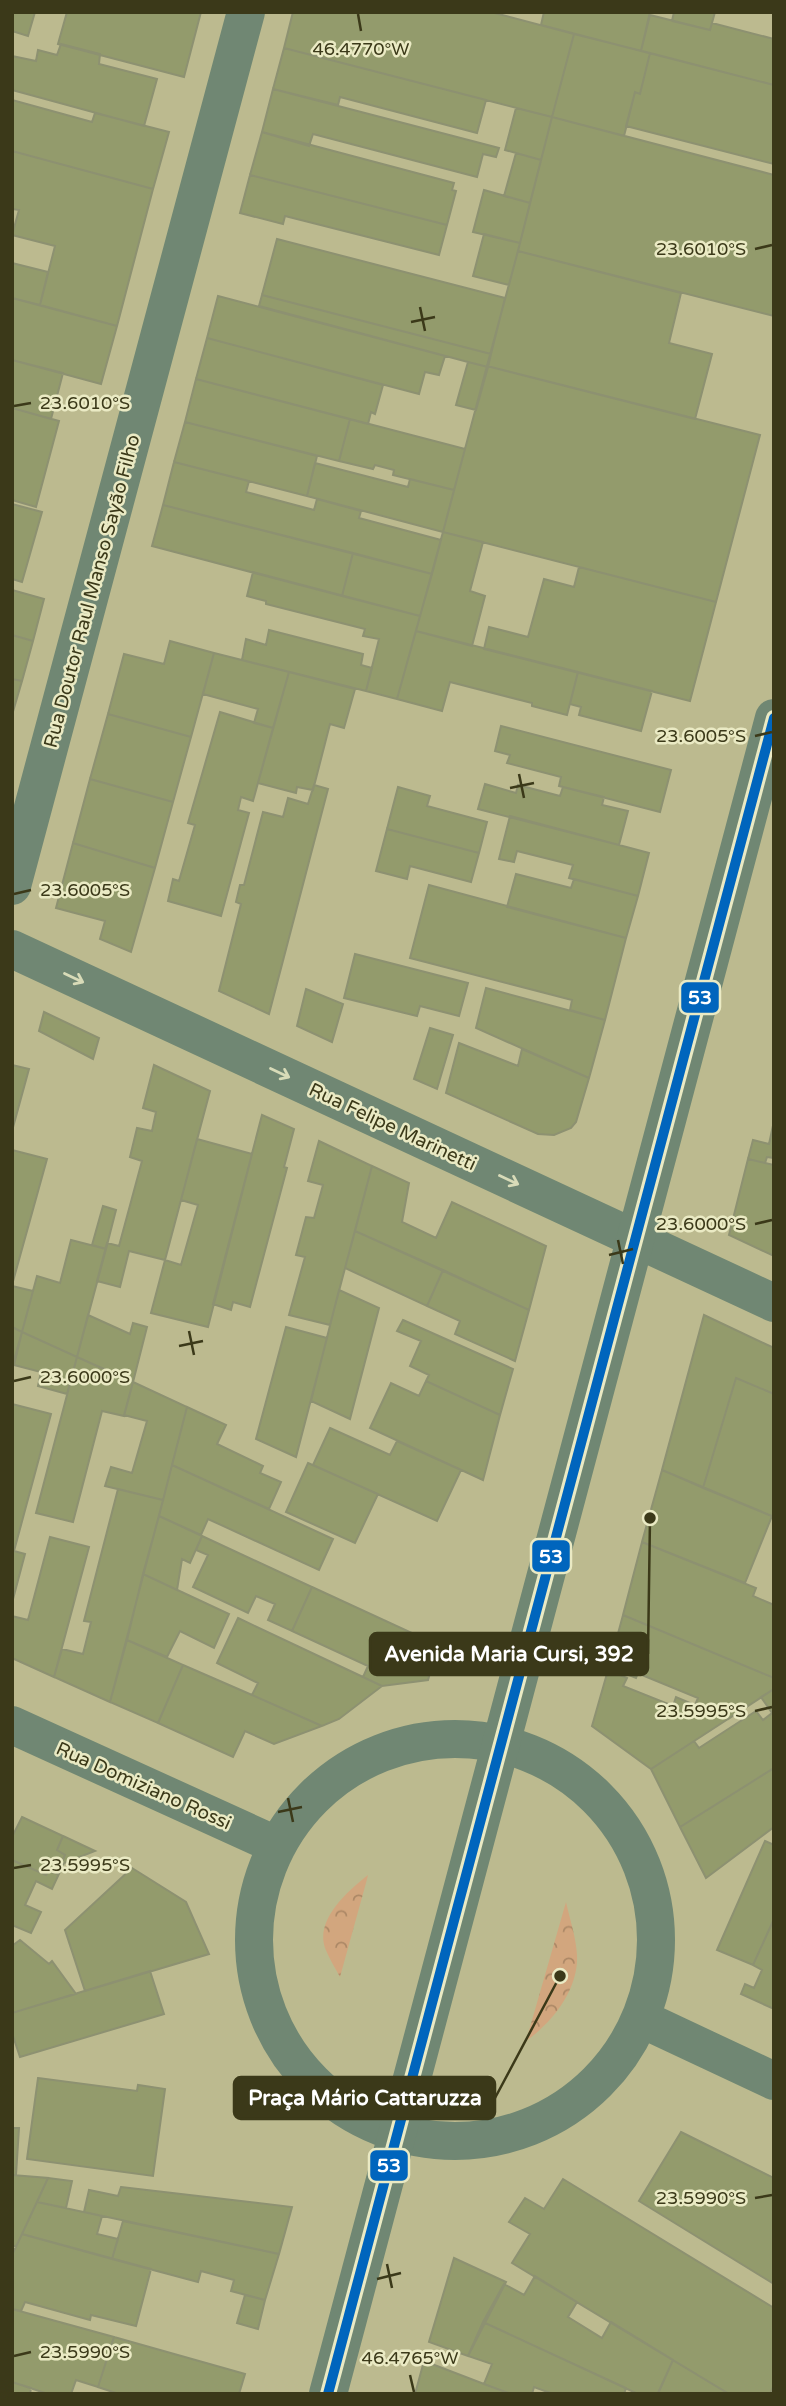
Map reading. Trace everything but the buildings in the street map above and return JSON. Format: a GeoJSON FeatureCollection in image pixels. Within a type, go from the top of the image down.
{"type":"FeatureCollection","features":[{"type":"Feature","properties":{"kind":"street","name":"Rua Doutor Raul Manso Sayão Filho"},"geometry":{"type":"LineString","coordinates":[[12,886],[246,12]]}},
{"type":"Feature","properties":{"kind":"street"},"geometry":{"type":"LineString","coordinates":[[328,2394],[774,718]]}},
{"type":"Feature","properties":{"kind":"street","name":"Rua Felipe Marinetti"},"geometry":{"type":"LineString","coordinates":[[12,949],[774,1303]]}},
{"type":"Feature","properties":{"kind":"street","name":"Rua Domiziano Rossi"},"geometry":{"type":"LineString","coordinates":[[12,1725],[276,1845]]}},
{"type":"Feature","properties":{"kind":"street"},"geometry":{"type":"LineString","coordinates":[[436,1739],[503,1743],[567,1770],[618,1818],[649,1881],[658,1950],[642,2019],[611,2068],[567,2108],[514,2133],[457,2141],[398,2133],[344,2108],[300,2069],[269,2018],[254,1961],[257,1901],[276,1845],[317,1792],[372,1755],[436,1739]]}},
{"type":"Feature","properties":{"kind":"street"},"geometry":{"type":"LineString","coordinates":[[642,2019],[774,2081]]}},
{"type":"Feature","properties":{"kind":"green space"},"geometry":{"type":"Polygon","coordinates":[[[368,1875],[340,1977],[325,1948],[325,1926],[336,1906],[368,1875]]]}},
{"type":"Feature","properties":{"kind":"green space"},"geometry":{"type":"Polygon","coordinates":[[[566,1902],[577,1955],[574,1980],[554,2015],[526,2041],[566,1902]]]}},
{"type":"Feature","properties":{"kind":"transit line","name":"53"},"geometry":{"type":"LineString","coordinates":[[328,2394],[774,718]]}},
{"type":"Feature","properties":{"kind":"place","name":"Avenida Maria Cursi, 392"},"geometry":{"type":"Point","coordinates":[650,1518]}},
{"type":"Feature","properties":{"kind":"place","name":"Praça Mário Cattaruzza"},"geometry":{"type":"Point","coordinates":[560,1976]}}]}
